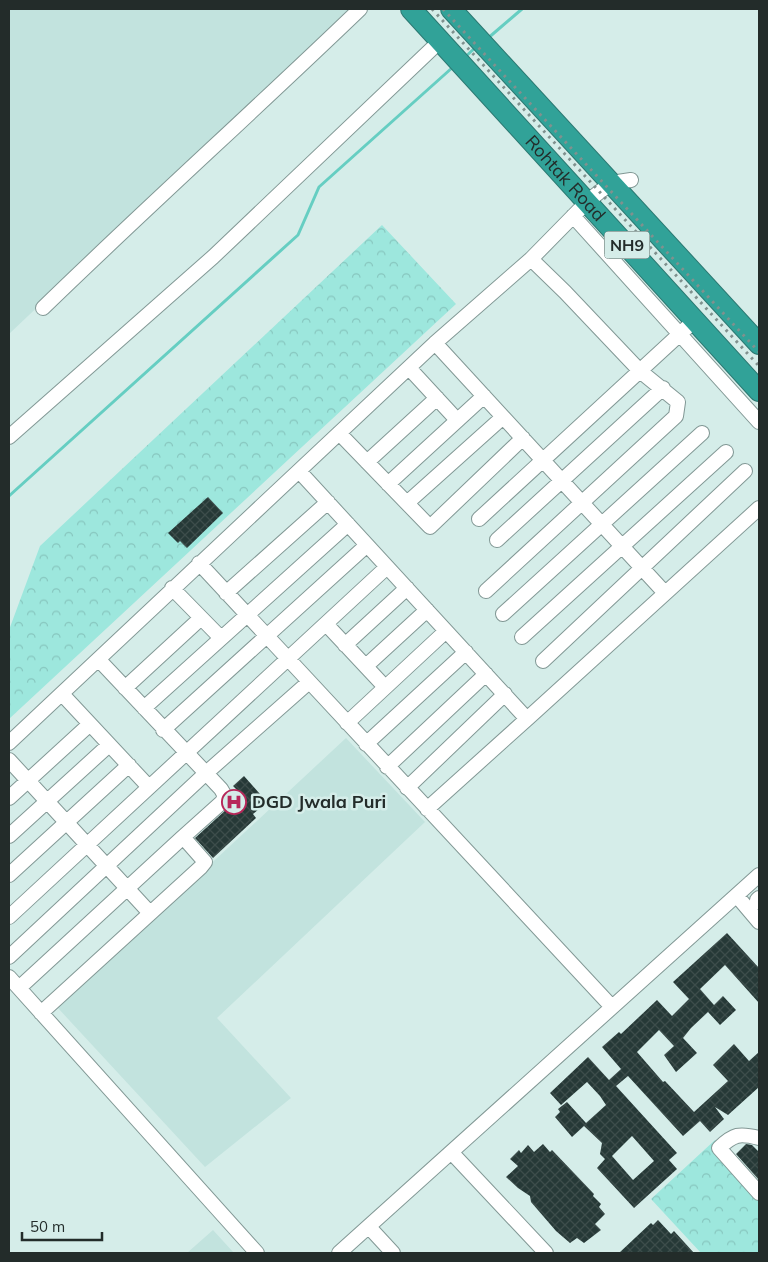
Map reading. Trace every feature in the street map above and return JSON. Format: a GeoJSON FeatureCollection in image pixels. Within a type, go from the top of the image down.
{"type":"FeatureCollection","features":[{"type":"Feature","properties":{"kind":"highway","name":"Rohtak Road"},"geometry":{"type":"LineString","coordinates":[[410,9],[588,201],[687,328],[759,391]]}},
{"type":"Feature","properties":{"kind":"highway","name":"Rohtak Road"},"geometry":{"type":"LineString","coordinates":[[451,9],[759,344]]}},
{"type":"Feature","properties":{"kind":"street"},"geometry":{"type":"LineString","coordinates":[[43,308],[143,211],[280,86],[360,9]]}},
{"type":"Feature","properties":{"kind":"street"},"geometry":{"type":"LineString","coordinates":[[9,437],[213,257],[443,45]]}},
{"type":"Feature","properties":{"kind":"street"},"geometry":{"type":"LineString","coordinates":[[9,743],[435,343],[531,259],[588,201],[611,183],[631,180]]}},
{"type":"Feature","properties":{"kind":"street"},"geometry":{"type":"LineString","coordinates":[[572,216],[687,328],[759,422]]}},
{"type":"Feature","properties":{"kind":"street"},"geometry":{"type":"LineString","coordinates":[[486,591],[676,416],[678,402],[640,371],[566,292],[531,259]]}},
{"type":"Feature","properties":{"kind":"street"},"geometry":{"type":"LineString","coordinates":[[479,519],[542,459],[687,328]]}},
{"type":"Feature","properties":{"kind":"street"},"geometry":{"type":"LineString","coordinates":[[435,343],[665,593]]}},
{"type":"Feature","properties":{"kind":"street"},"geometry":{"type":"LineString","coordinates":[[409,368],[457,420]]}},
{"type":"Feature","properties":{"kind":"street"},"geometry":{"type":"LineString","coordinates":[[497,540],[663,388]]}},
{"type":"Feature","properties":{"kind":"street"},"geometry":{"type":"LineString","coordinates":[[388,484],[484,396]]}},
{"type":"Feature","properties":{"kind":"street"},"geometry":{"type":"LineString","coordinates":[[367,462],[437,398]]}},
{"type":"Feature","properties":{"kind":"street"},"geometry":{"type":"LineString","coordinates":[[407,503],[503,417]]}},
{"type":"Feature","properties":{"kind":"street"},"geometry":{"type":"LineString","coordinates":[[503,614],[702,433]]}},
{"type":"Feature","properties":{"kind":"street"},"geometry":{"type":"LineString","coordinates":[[339,434],[430,527],[523,438]]}},
{"type":"Feature","properties":{"kind":"street"},"geometry":{"type":"LineString","coordinates":[[522,636],[726,452]]}},
{"type":"Feature","properties":{"kind":"street"},"geometry":{"type":"LineString","coordinates":[[299,470],[527,719]]}},
{"type":"Feature","properties":{"kind":"street"},"geometry":{"type":"LineString","coordinates":[[542,661],[745,471]]}},
{"type":"Feature","properties":{"kind":"street"},"geometry":{"type":"LineString","coordinates":[[226,593],[328,502]]}},
{"type":"Feature","properties":{"kind":"street"},"geometry":{"type":"LineString","coordinates":[[427,809],[759,508]]}},
{"type":"Feature","properties":{"kind":"street"},"geometry":{"type":"LineString","coordinates":[[144,708],[348,524]]}},
{"type":"Feature","properties":{"kind":"street"},"geometry":{"type":"LineString","coordinates":[[163,730],[367,545]]}},
{"type":"Feature","properties":{"kind":"street"},"geometry":{"type":"LineString","coordinates":[[199,564],[612,1007]]}},
{"type":"Feature","properties":{"kind":"street"},"geometry":{"type":"LineString","coordinates":[[9,917],[184,752],[387,567]]}},
{"type":"Feature","properties":{"kind":"street"},"geometry":{"type":"LineString","coordinates":[[172,588],[221,638]]}},
{"type":"Feature","properties":{"kind":"street"},"geometry":{"type":"LineString","coordinates":[[345,644],[407,588]]}},
{"type":"Feature","properties":{"kind":"street"},"geometry":{"type":"LineString","coordinates":[[366,666],[427,610]]}},
{"type":"Feature","properties":{"kind":"street"},"geometry":{"type":"LineString","coordinates":[[125,688],[201,618]]}},
{"type":"Feature","properties":{"kind":"street"},"geometry":{"type":"LineString","coordinates":[[326,624],[385,687]]}},
{"type":"Feature","properties":{"kind":"street"},"geometry":{"type":"LineString","coordinates":[[347,723],[446,631]]}},
{"type":"Feature","properties":{"kind":"street"},"geometry":{"type":"LineString","coordinates":[[366,744],[466,652]]}},
{"type":"Feature","properties":{"kind":"street"},"geometry":{"type":"LineString","coordinates":[[19,988],[225,796],[221,789],[163,730],[99,660]]}},
{"type":"Feature","properties":{"kind":"street"},"geometry":{"type":"LineString","coordinates":[[387,767],[486,674]]}},
{"type":"Feature","properties":{"kind":"street"},"geometry":{"type":"LineString","coordinates":[[9,957],[205,774],[309,682]]}},
{"type":"Feature","properties":{"kind":"street"},"geometry":{"type":"LineString","coordinates":[[62,694],[148,786]]}},
{"type":"Feature","properties":{"kind":"street"},"geometry":{"type":"LineString","coordinates":[[407,788],[504,694]]}},
{"type":"Feature","properties":{"kind":"street"},"geometry":{"type":"LineString","coordinates":[[9,798],[90,724]]}},
{"type":"Feature","properties":{"kind":"street"},"geometry":{"type":"LineString","coordinates":[[9,836],[109,745]]}},
{"type":"Feature","properties":{"kind":"street"},"geometry":{"type":"LineString","coordinates":[[9,760],[149,912]]}},
{"type":"Feature","properties":{"kind":"street"},"geometry":{"type":"LineString","coordinates":[[9,875],[129,765]]}},
{"type":"Feature","properties":{"kind":"street"},"geometry":{"type":"LineString","coordinates":[[40,1012],[205,862],[182,837]]}},
{"type":"Feature","properties":{"kind":"street"},"geometry":{"type":"LineString","coordinates":[[339,1253],[759,875]]}},
{"type":"Feature","properties":{"kind":"street"},"geometry":{"type":"LineString","coordinates":[[737,896],[759,922]]}},
{"type":"Feature","properties":{"kind":"street"},"geometry":{"type":"LineString","coordinates":[[9,977],[257,1253]]}},
{"type":"Feature","properties":{"kind":"street"},"geometry":{"type":"LineString","coordinates":[[759,1138],[746,1134],[731,1136],[719,1148],[759,1193]]}},
{"type":"Feature","properties":{"kind":"street"},"geometry":{"type":"LineString","coordinates":[[452,1153],[542,1252]]}},
{"type":"Feature","properties":{"kind":"street"},"geometry":{"type":"LineString","coordinates":[[369,1227],[393,1253]]}},
{"type":"Feature","properties":{"kind":"shaded area"},"geometry":{"type":"Polygon","coordinates":[[[9,9],[352,9],[9,334],[9,9]]]}},
{"type":"Feature","properties":{"kind":"shaded area"},"geometry":{"type":"Polygon","coordinates":[[[346,738],[425,822],[217,1018],[291,1098],[205,1167],[57,1007],[346,738]]]}},
{"type":"Feature","properties":{"kind":"shaded area"},"geometry":{"type":"Polygon","coordinates":[[[213,1230],[234,1253],[187,1253],[213,1230]]]}},
{"type":"Feature","properties":{"kind":"green space"},"geometry":{"type":"Polygon","coordinates":[[[382,225],[456,304],[9,719],[9,630],[40,546],[382,225]]]}},
{"type":"Feature","properties":{"kind":"green space"},"geometry":{"type":"Polygon","coordinates":[[[715,1140],[759,1188],[759,1253],[701,1253],[651,1199],[715,1140]]]}},
{"type":"Feature","properties":{"kind":"building"},"geometry":{"type":"Polygon","coordinates":[[[208,497],[223,513],[187,548],[180,541],[178,543],[168,533],[208,497]]]}},
{"type":"Feature","properties":{"kind":"building"},"geometry":{"type":"Polygon","coordinates":[[[244,776],[267,802],[253,814],[256,818],[213,858],[195,838],[228,808],[233,799],[233,793],[237,790],[233,786],[244,776]]]}},
{"type":"Feature","properties":{"kind":"building"},"geometry":{"type":"Polygon","coordinates":[[[727,933],[759,968],[759,1003],[725,965],[700,989],[714,1005],[723,996],[736,1010],[720,1025],[708,1012],[691,1028],[683,1038],[697,1053],[676,1072],[664,1055],[674,1046],[659,1030],[637,1052],[663,1082],[665,1081],[694,1112],[728,1081],[713,1065],[734,1044],[749,1061],[759,1052],[759,1087],[728,1115],[715,1107],[724,1119],[710,1132],[700,1121],[683,1136],[628,1076],[616,1086],[677,1153],[669,1160],[677,1169],[634,1208],[597,1168],[605,1159],[600,1154],[602,1143],[584,1126],[572,1137],[555,1117],[560,1112],[558,1109],[567,1102],[586,1123],[606,1105],[600,1096],[587,1082],[561,1105],[550,1093],[588,1057],[609,1080],[621,1069],[602,1047],[619,1032],[621,1034],[657,1000],[672,1016],[689,999],[673,982],[727,933]],[[632,1136],[612,1156],[633,1180],[654,1161],[632,1136]]]}},
{"type":"Feature","properties":{"kind":"building"},"geometry":{"type":"Polygon","coordinates":[[[543,1144],[550,1152],[552,1150],[594,1194],[593,1196],[601,1204],[599,1207],[605,1214],[595,1224],[601,1230],[584,1243],[577,1238],[570,1243],[556,1231],[531,1202],[530,1196],[506,1177],[518,1166],[510,1159],[519,1150],[521,1153],[528,1145],[534,1152],[543,1144]]]}},
{"type":"Feature","properties":{"kind":"building"},"geometry":{"type":"Polygon","coordinates":[[[746,1144],[752,1145],[759,1152],[759,1180],[736,1154],[746,1144]]]}},
{"type":"Feature","properties":{"kind":"building"},"geometry":{"type":"Polygon","coordinates":[[[658,1220],[671,1234],[674,1231],[694,1253],[619,1253],[651,1223],[653,1225],[658,1220]]]}},
{"type":"Feature","properties":{"kind":"waterway"},"geometry":{"type":"LineString","coordinates":[[487,39],[522,9]]}},
{"type":"Feature","properties":{"kind":"waterway"},"geometry":{"type":"LineString","coordinates":[[464,58],[476,47]]}},
{"type":"Feature","properties":{"kind":"waterway"},"geometry":{"type":"LineString","coordinates":[[9,496],[298,235],[319,187],[453,67]]}},
{"type":"Feature","properties":{"kind":"railway"},"geometry":{"type":"LineString","coordinates":[[432,9],[759,366]]}},
{"type":"Feature","properties":{"kind":"railway"},"geometry":{"type":"LineString","coordinates":[[443,9],[759,352]]}},
{"type":"Feature","properties":{"kind":"place","name":"DGD Jwala Puri"},"geometry":{"type":"Point","coordinates":[234,802]}}]}
